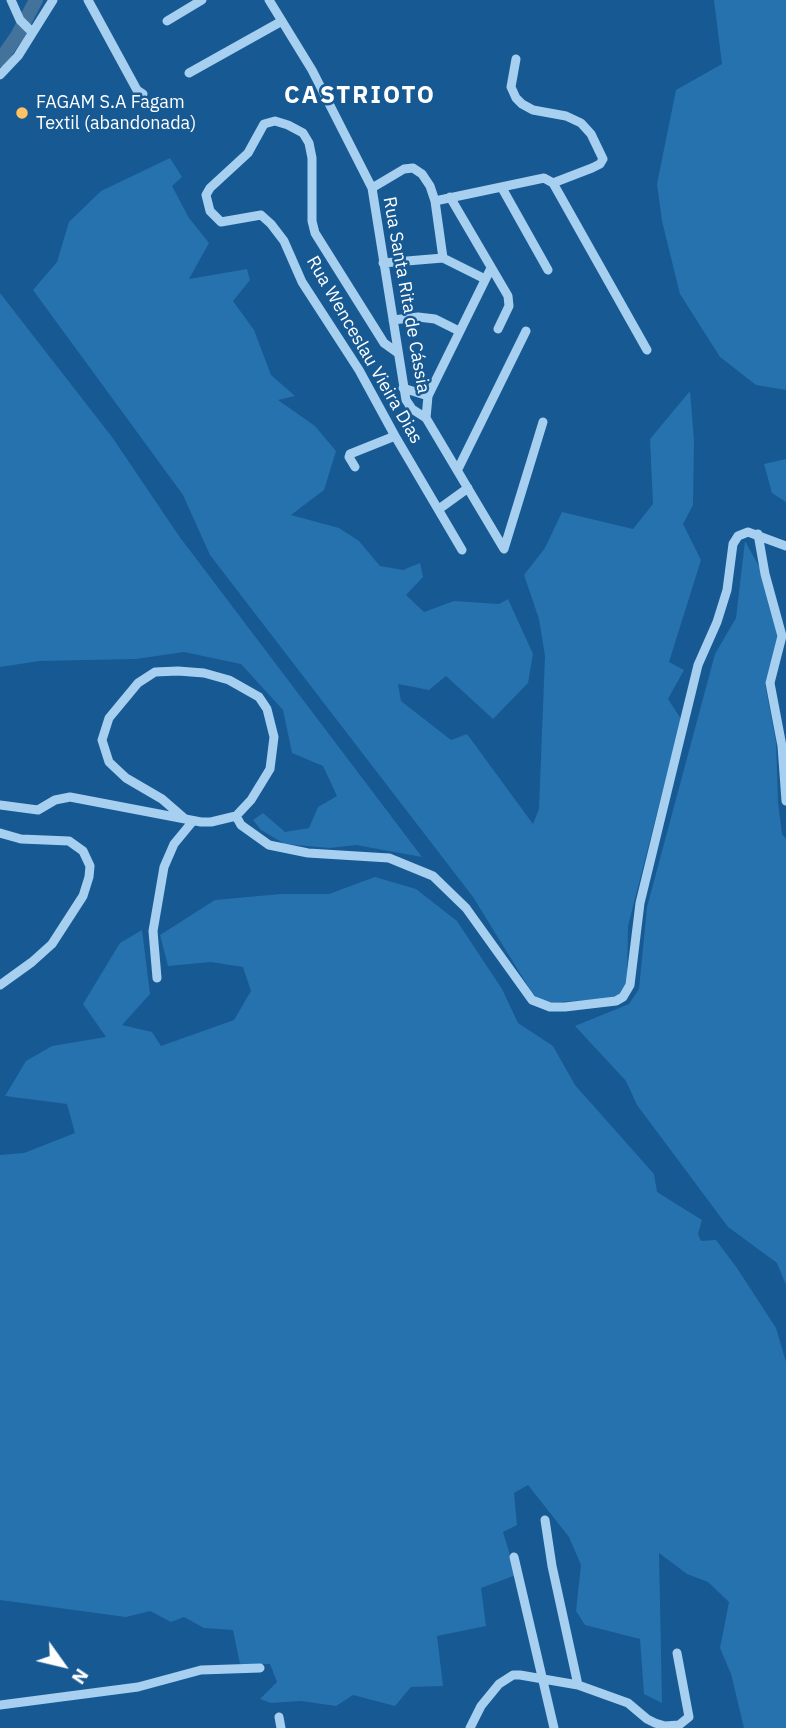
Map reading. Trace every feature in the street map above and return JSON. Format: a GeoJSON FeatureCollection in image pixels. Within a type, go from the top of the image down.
{"type":"FeatureCollection","features":[{"type":"Feature","properties":{"kind":"street"},"geometry":{"type":"LineString","coordinates":[[0,75],[12,65],[26,26],[53,0]]}},
{"type":"Feature","properties":{"kind":"street"},"geometry":{"type":"LineString","coordinates":[[88,0],[137,90],[143,94]]}},
{"type":"Feature","properties":{"kind":"street"},"geometry":{"type":"LineString","coordinates":[[167,21],[202,0]]}},
{"type":"Feature","properties":{"kind":"street","name":"Rua Santa Rita de Cássia"},"geometry":{"type":"LineString","coordinates":[[269,0],[312,70],[372,188],[404,388],[412,409],[426,418],[504,549],[543,422]]}},
{"type":"Feature","properties":{"kind":"street"},"geometry":{"type":"LineString","coordinates":[[16,3],[26,26]]}},
{"type":"Feature","properties":{"kind":"street"},"geometry":{"type":"LineString","coordinates":[[189,73],[282,21]]}},
{"type":"Feature","properties":{"kind":"street"},"geometry":{"type":"LineString","coordinates":[[516,58],[511,87],[522,104],[533,110],[566,116],[581,123],[603,159],[600,164],[553,183]]}},
{"type":"Feature","properties":{"kind":"street","name":"Rua Wenceslau Vieira Dias"},"geometry":{"type":"LineString","coordinates":[[398,353],[380,337],[315,233],[312,221],[313,158],[303,133],[275,121],[264,124],[248,153],[219,178],[206,195],[206,202],[214,218],[221,222],[261,215],[284,241],[302,282],[324,320],[335,332],[359,370],[462,550]]}},
{"type":"Feature","properties":{"kind":"street"},"geometry":{"type":"LineString","coordinates":[[372,188],[404,169],[414,168],[426,179],[435,201],[443,258]]}},
{"type":"Feature","properties":{"kind":"street"},"geometry":{"type":"LineString","coordinates":[[435,201],[544,178],[553,183],[647,350]]}},
{"type":"Feature","properties":{"kind":"street"},"geometry":{"type":"LineString","coordinates":[[502,188],[548,270]]}},
{"type":"Feature","properties":{"kind":"street"},"geometry":{"type":"LineString","coordinates":[[450,197],[501,281],[510,301],[498,329]]}},
{"type":"Feature","properties":{"kind":"street"},"geometry":{"type":"LineString","coordinates":[[383,264],[443,258],[485,279]]}},
{"type":"Feature","properties":{"kind":"street"},"geometry":{"type":"LineString","coordinates":[[426,418],[428,396],[491,268]]}},
{"type":"Feature","properties":{"kind":"street"},"geometry":{"type":"LineString","coordinates":[[393,320],[435,318],[459,331]]}},
{"type":"Feature","properties":{"kind":"street"},"geometry":{"type":"LineString","coordinates":[[458,469],[526,331]]}},
{"type":"Feature","properties":{"kind":"street"},"geometry":{"type":"LineString","coordinates":[[404,388],[428,396]]}},
{"type":"Feature","properties":{"kind":"street"},"geometry":{"type":"LineString","coordinates":[[355,467],[349,455],[395,436]]}},
{"type":"Feature","properties":{"kind":"street"},"geometry":{"type":"LineString","coordinates":[[439,509],[468,488]]}},
{"type":"Feature","properties":{"kind":"street"},"geometry":{"type":"LineString","coordinates":[[236,816],[242,825],[269,845],[308,853],[389,858],[433,876],[466,908],[531,1000],[550,1007],[565,1007],[616,1000],[622,997],[630,985],[640,903],[698,665],[717,622],[727,590],[733,544],[738,536],[745,532],[758,534],[786,546]]}},
{"type":"Feature","properties":{"kind":"street"},"geometry":{"type":"LineString","coordinates":[[758,534],[765,573],[782,636],[771,683],[782,746],[786,802]]}},
{"type":"Feature","properties":{"kind":"street"},"geometry":{"type":"LineString","coordinates":[[0,805],[38,810],[55,800],[70,797],[189,820],[211,822],[236,816],[256,793],[270,769],[274,737],[267,709],[259,697],[229,680],[204,673],[166,670],[155,672],[138,683],[109,718],[102,740],[109,762],[125,778],[162,799],[189,820]]}},
{"type":"Feature","properties":{"kind":"street"},"geometry":{"type":"LineString","coordinates":[[157,978],[153,930],[164,867],[189,820]]}},
{"type":"Feature","properties":{"kind":"street"},"geometry":{"type":"LineString","coordinates":[[0,833],[21,839],[69,841],[83,851],[90,866],[83,896],[52,944],[0,985]]}},
{"type":"Feature","properties":{"kind":"street"},"geometry":{"type":"LineString","coordinates":[[545,1520],[552,1566],[578,1685]]}},
{"type":"Feature","properties":{"kind":"street"},"geometry":{"type":"LineString","coordinates":[[514,1557],[554,1728]]}},
{"type":"Feature","properties":{"kind":"street"},"geometry":{"type":"LineString","coordinates":[[472,1725],[489,1694],[505,1679],[520,1675],[578,1685],[628,1703],[646,1719],[665,1727],[679,1725],[689,1717],[677,1653]]}},
{"type":"Feature","properties":{"kind":"street"},"geometry":{"type":"LineString","coordinates":[[0,1705],[125,1689],[201,1671],[260,1668]]}},
{"type":"Feature","properties":{"kind":"street"},"geometry":{"type":"LineString","coordinates":[[279,1717],[281,1728]]}},
{"type":"Feature","properties":{"kind":"shaded area"},"geometry":{"type":"Polygon","coordinates":[[[714,0],[786,0],[786,390],[756,385],[720,357],[680,294],[662,221],[657,184],[676,90],[722,64],[714,0]]]}},
{"type":"Feature","properties":{"kind":"shaded area"},"geometry":{"type":"Polygon","coordinates":[[[170,158],[182,177],[172,186],[189,218],[209,243],[189,279],[247,269],[250,280],[233,301],[254,330],[271,375],[295,396],[278,400],[315,426],[336,451],[324,490],[291,515],[339,528],[359,541],[380,566],[403,570],[420,563],[423,577],[406,595],[424,612],[454,601],[499,604],[508,599],[533,654],[528,683],[493,719],[446,676],[429,690],[398,684],[401,701],[451,740],[467,734],[533,824],[539,809],[545,656],[539,619],[524,575],[545,548],[562,512],[633,529],[653,504],[650,439],[690,391],[694,440],[693,505],[683,524],[701,560],[669,662],[684,670],[668,699],[681,719],[628,926],[627,979],[624,992],[616,998],[542,1003],[531,991],[473,897],[210,555],[183,495],[33,290],[57,262],[69,222],[101,191],[170,158]]]}},
{"type":"Feature","properties":{"kind":"shaded area"},"geometry":{"type":"Polygon","coordinates":[[[0,293],[112,437],[179,536],[422,857],[356,845],[329,848],[285,844],[261,830],[253,820],[263,813],[285,832],[309,828],[318,807],[337,796],[323,766],[292,753],[283,710],[241,664],[184,652],[136,659],[39,661],[0,667],[0,293]]]}},
{"type":"Feature","properties":{"kind":"shaded area"},"geometry":{"type":"Polygon","coordinates":[[[786,459],[786,502],[772,493],[764,464],[786,459]]]}},
{"type":"Feature","properties":{"kind":"shaded area"},"geometry":{"type":"Polygon","coordinates":[[[745,541],[762,572],[783,636],[765,684],[776,742],[782,834],[786,839],[786,1285],[777,1263],[728,1227],[637,1105],[626,1081],[575,1026],[629,1004],[639,989],[647,907],[715,654],[736,618],[745,541]]]}},
{"type":"Feature","properties":{"kind":"shaded area"},"geometry":{"type":"Polygon","coordinates":[[[375,877],[416,889],[457,921],[502,989],[518,1023],[553,1046],[575,1085],[654,1174],[657,1192],[702,1220],[698,1234],[701,1241],[716,1240],[776,1328],[786,1362],[786,1728],[744,1728],[731,1674],[720,1648],[729,1602],[708,1582],[687,1574],[659,1553],[662,1703],[644,1694],[640,1639],[585,1625],[576,1611],[581,1565],[569,1537],[528,1485],[514,1493],[517,1525],[503,1532],[516,1575],[481,1588],[486,1626],[437,1636],[443,1686],[411,1687],[395,1706],[353,1695],[336,1706],[301,1701],[271,1703],[260,1699],[277,1682],[270,1664],[240,1664],[233,1630],[204,1628],[184,1617],[171,1622],[150,1611],[126,1617],[0,1600],[0,1155],[24,1153],[75,1133],[67,1104],[5,1096],[26,1061],[52,1046],[106,1037],[83,1004],[120,943],[142,930],[150,994],[122,1025],[152,1032],[161,1046],[234,1020],[251,991],[243,967],[211,962],[168,966],[160,935],[215,900],[281,894],[329,894],[375,877]]]}},
{"type":"Feature","properties":{"kind":"waterway"},"geometry":{"type":"LineString","coordinates":[[0,60],[17,36],[36,0]]}},
{"type":"Feature","properties":{"kind":"place","name":"FAGAM S.A Fagam Textil (abandonada)"},"geometry":{"type":"Point","coordinates":[22,113]}},
{"type":"Feature","properties":{"kind":"district","name":"CASTRIOTO"},"geometry":{"type":"Point","coordinates":[360,96]}}]}
